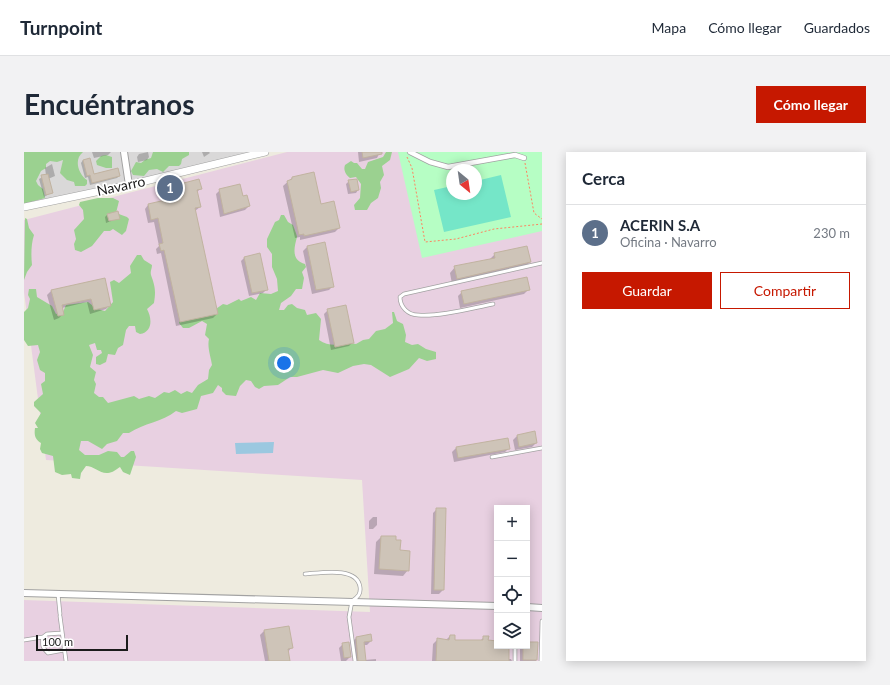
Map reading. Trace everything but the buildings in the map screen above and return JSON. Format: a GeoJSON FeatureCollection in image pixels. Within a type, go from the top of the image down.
{"type":"FeatureCollection","features":[{"type":"Feature","properties":{"kind":"street"},"geometry":{"type":"LineString","coordinates":[[124,152],[129,185]]}},
{"type":"Feature","properties":{"kind":"street","name":"Navarro"},"geometry":{"type":"LineString","coordinates":[[24,207],[129,185],[262,152]]}},
{"type":"Feature","properties":{"kind":"street"},"geometry":{"type":"LineString","coordinates":[[410,152],[430,162],[448,167],[515,154],[524,158]]}},
{"type":"Feature","properties":{"kind":"street"},"geometry":{"type":"LineString","coordinates":[[24,593],[494,606]]}},
{"type":"Feature","properties":{"kind":"street"},"geometry":{"type":"LineString","coordinates":[[530,607],[542,608]]}},
{"type":"Feature","properties":{"kind":"lane"},"geometry":{"type":"LineString","coordinates":[[493,304],[418,316],[404,310],[400,303],[400,297],[404,294],[542,263]]}},
{"type":"Feature","properties":{"kind":"lane"},"geometry":{"type":"LineString","coordinates":[[492,457],[542,448]]}},
{"type":"Feature","properties":{"kind":"lane"},"geometry":{"type":"LineString","coordinates":[[305,574],[344,572],[352,575],[360,583],[360,592],[358,597],[352,601],[348,617],[355,661]]}},
{"type":"Feature","properties":{"kind":"lane"},"geometry":{"type":"LineString","coordinates":[[58,594],[66,661]]}},
{"type":"Feature","properties":{"kind":"lane"},"geometry":{"type":"LineString","coordinates":[[541,661],[542,621]]}},
{"type":"Feature","properties":{"kind":"lane"},"geometry":{"type":"LineString","coordinates":[[24,640],[43,637],[47,634],[62,633]]}},
{"type":"Feature","properties":{"kind":"lane"},"geometry":{"type":"LineString","coordinates":[[43,637],[43,648],[48,653],[64,650]]}},
{"type":"Feature","properties":{"kind":"lane"},"geometry":{"type":"LineString","coordinates":[[514,661],[515,649]]}},
{"type":"Feature","properties":{"kind":"path"},"geometry":{"type":"LineString","coordinates":[[405,152],[412,168],[425,242],[450,240],[494,229],[542,224]]}},
{"type":"Feature","properties":{"kind":"path"},"geometry":{"type":"LineString","coordinates":[[524,158],[534,213],[542,219]]}},
{"type":"Feature","properties":{"kind":"shaded area"},"geometry":{"type":"Polygon","coordinates":[[[24,152],[268,152],[24,206],[24,152]]]}},
{"type":"Feature","properties":{"kind":"shaded area"},"geometry":{"type":"Polygon","coordinates":[[[287,152],[542,152],[542,661],[24,661],[24,600],[370,612],[362,480],[46,460],[24,292],[24,220],[287,152]]]}},
{"type":"Feature","properties":{"kind":"green space"},"geometry":{"type":"Polygon","coordinates":[[[24,152],[83,152],[78,159],[78,167],[84,178],[87,180],[87,184],[85,186],[75,186],[74,182],[67,180],[60,173],[63,160],[57,162],[50,161],[46,164],[46,168],[41,171],[36,181],[43,189],[45,198],[24,204],[24,152]]]}},
{"type":"Feature","properties":{"kind":"green space"},"geometry":{"type":"Polygon","coordinates":[[[153,152],[189,152],[189,155],[182,159],[179,166],[169,166],[163,172],[157,169],[149,170],[144,176],[133,175],[131,171],[136,162],[141,163],[151,158],[153,152]]]}},
{"type":"Feature","properties":{"kind":"green space"},"geometry":{"type":"Polygon","coordinates":[[[386,152],[392,152],[390,160],[382,166],[384,175],[380,182],[381,188],[378,198],[371,203],[367,210],[355,210],[354,205],[360,198],[361,184],[356,177],[350,178],[347,175],[344,167],[345,165],[351,161],[357,163],[362,169],[365,169],[368,162],[383,157],[386,152]]]}},
{"type":"Feature","properties":{"kind":"green space"},"geometry":{"type":"Polygon","coordinates":[[[398,152],[542,152],[542,231],[422,258],[398,152]]]}},
{"type":"Feature","properties":{"kind":"green space"},"geometry":{"type":"Polygon","coordinates":[[[106,155],[112,157],[112,168],[97,165],[96,161],[101,156],[106,155]]]}},
{"type":"Feature","properties":{"kind":"green space"},"geometry":{"type":"Polygon","coordinates":[[[501,175],[511,217],[444,232],[434,190],[446,187],[446,200],[482,200],[482,180],[501,175]]]}},
{"type":"Feature","properties":{"kind":"green space"},"geometry":{"type":"Polygon","coordinates":[[[98,198],[113,198],[119,201],[116,213],[129,219],[126,231],[122,235],[113,229],[110,231],[104,231],[92,246],[81,252],[75,250],[74,244],[76,239],[74,230],[84,219],[83,210],[79,205],[80,202],[98,198]]]}},
{"type":"Feature","properties":{"kind":"green space"},"geometry":{"type":"Polygon","coordinates":[[[281,215],[284,215],[288,222],[293,225],[297,237],[295,245],[296,257],[297,260],[305,264],[306,267],[302,272],[304,278],[302,289],[296,289],[291,296],[281,303],[279,310],[284,310],[288,305],[292,304],[297,308],[305,310],[307,315],[316,313],[321,319],[319,340],[333,345],[356,344],[363,340],[369,339],[376,331],[385,329],[393,323],[392,312],[394,312],[397,321],[403,324],[406,335],[405,342],[412,345],[418,344],[426,349],[436,352],[436,359],[427,361],[419,358],[409,369],[390,377],[371,365],[364,364],[353,366],[338,373],[323,370],[297,377],[290,377],[278,385],[264,386],[259,389],[255,387],[251,381],[246,380],[240,386],[236,396],[226,395],[222,391],[222,388],[218,385],[213,393],[201,396],[197,409],[182,413],[176,411],[165,418],[129,433],[123,433],[117,441],[107,444],[102,449],[88,441],[81,441],[79,450],[85,455],[99,455],[108,451],[117,452],[121,457],[124,457],[131,451],[134,451],[136,457],[130,475],[123,472],[120,467],[114,471],[105,473],[86,466],[81,473],[80,479],[72,478],[71,474],[62,475],[55,472],[53,456],[42,453],[40,449],[41,443],[37,440],[35,435],[35,428],[38,428],[35,423],[41,413],[34,406],[34,402],[43,394],[41,384],[45,381],[45,373],[40,370],[37,360],[40,352],[38,345],[28,346],[24,340],[24,312],[28,308],[30,299],[28,295],[29,289],[36,289],[37,297],[52,306],[56,314],[63,312],[66,305],[88,302],[97,309],[105,311],[113,302],[110,282],[114,280],[119,283],[131,273],[130,266],[137,255],[141,255],[144,260],[152,265],[151,274],[155,289],[154,303],[147,309],[150,316],[149,328],[144,333],[140,334],[136,332],[135,326],[129,326],[126,330],[123,345],[118,348],[115,355],[108,354],[106,362],[100,365],[96,364],[96,357],[102,353],[101,350],[97,350],[95,343],[89,345],[93,355],[90,367],[96,372],[94,380],[96,384],[94,393],[99,397],[103,397],[108,403],[134,396],[139,399],[149,396],[155,398],[164,392],[169,393],[175,390],[181,394],[187,391],[192,393],[198,385],[208,379],[209,370],[212,365],[209,339],[205,335],[207,324],[202,321],[189,328],[183,328],[179,323],[180,320],[210,313],[223,304],[227,305],[239,299],[241,301],[251,297],[256,300],[260,293],[271,294],[278,291],[277,279],[272,267],[272,254],[267,247],[267,239],[275,222],[279,220],[281,215]]]}},
{"type":"Feature","properties":{"kind":"green space"},"geometry":{"type":"Polygon","coordinates":[[[25,218],[27,219],[29,228],[34,235],[32,242],[32,265],[24,280],[25,218]]]}},
{"type":"Feature","properties":{"kind":"water"},"geometry":{"type":"Polygon","coordinates":[[[274,442],[273,453],[236,454],[235,443],[274,442]]]}},
{"type":"Feature","properties":{"kind":"place","name":"ACERIN S.A"},"geometry":{"type":"Point","coordinates":[170,188]}}]}
